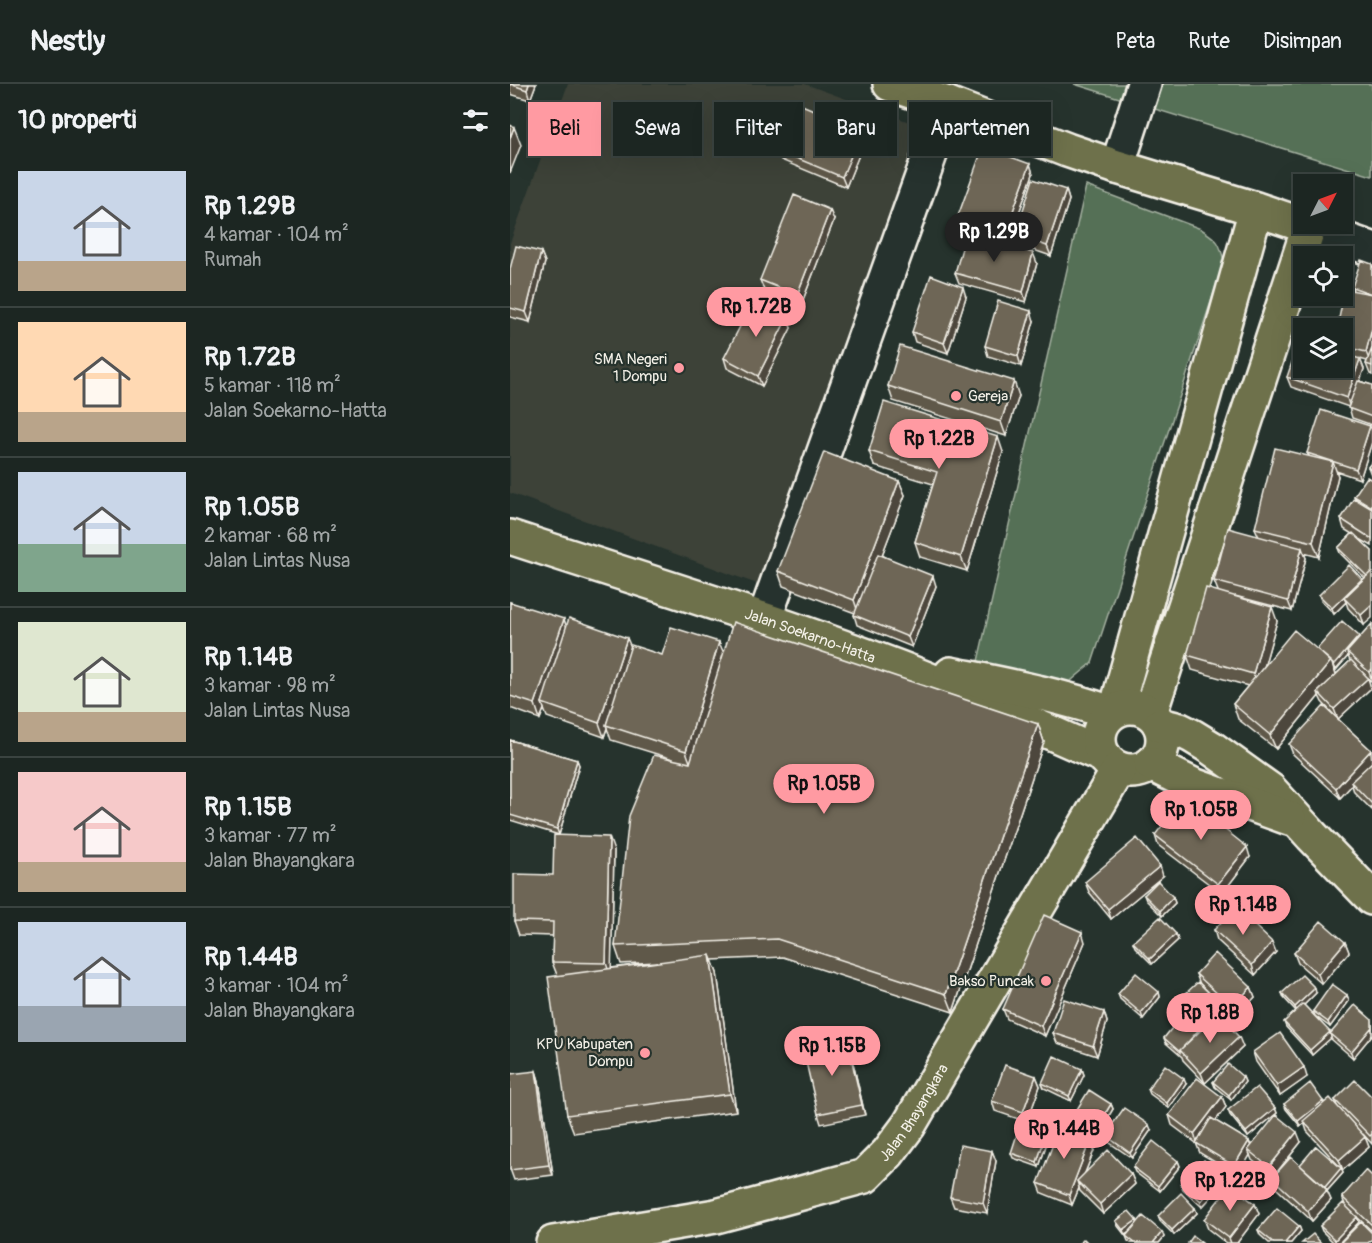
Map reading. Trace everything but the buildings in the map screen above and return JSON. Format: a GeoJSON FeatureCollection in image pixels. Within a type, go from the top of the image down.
{"type":"FeatureCollection","features":[{"type":"Feature","properties":{"kind":"main road"},"geometry":{"type":"LineString","coordinates":[[890,84],[942,102]]}},
{"type":"Feature","properties":{"kind":"main road"},"geometry":{"type":"LineString","coordinates":[[1051,144],[1117,168],[1293,222]]}},
{"type":"Feature","properties":{"kind":"main road"},"geometry":{"type":"LineString","coordinates":[[1113,712],[1256,209]]}},
{"type":"Feature","properties":{"kind":"main road"},"geometry":{"type":"LineString","coordinates":[[1307,234],[1155,719],[1163,740],[1160,754],[1124,763],[1100,747],[1098,738],[1104,720],[1113,712],[1127,707],[1139,708],[1155,719],[1210,747],[1270,790],[1372,898]]}},
{"type":"Feature","properties":{"kind":"main road","name":"Jalan Soekarno-Hatta"},"geometry":{"type":"LineString","coordinates":[[510,537],[887,663],[1124,763],[1300,822]]}},
{"type":"Feature","properties":{"kind":"main road"},"geometry":{"type":"LineString","coordinates":[[887,663],[1042,693],[1113,712]]}},
{"type":"Feature","properties":{"kind":"main road","name":"Jalan Bhayangkara"},"geometry":{"type":"LineString","coordinates":[[554,1243],[716,1216],[866,1176],[888,1153],[909,1125],[1124,763]]}},
{"type":"Feature","properties":{"kind":"street"},"geometry":{"type":"LineString","coordinates":[[1117,168],[1144,84]]}},
{"type":"Feature","properties":{"kind":"street"},"geometry":{"type":"LineString","coordinates":[[764,620],[929,156]]}},
{"type":"Feature","properties":{"kind":"street"},"geometry":{"type":"LineString","coordinates":[[1329,234],[1372,249]]}},
{"type":"Feature","properties":{"kind":"shaded area","name":"SMA Negeri 1 Dompu"},"geometry":{"type":"Polygon","coordinates":[[[568,84],[805,84],[854,102],[815,102],[815,156],[897,156],[897,118],[909,122],[909,156],[925,156],[768,588],[510,493],[510,243],[542,156],[601,156],[601,102],[561,102],[568,84]]]}},
{"type":"Feature","properties":{"kind":"green space"},"geometry":{"type":"Polygon","coordinates":[[[1074,84],[1372,84],[1372,176],[1074,84]]]}},
{"type":"Feature","properties":{"kind":"green space"},"geometry":{"type":"Polygon","coordinates":[[[1086,186],[1201,229],[1217,242],[1224,262],[1092,663],[1059,691],[973,683],[1086,186]]]}},
{"type":"Feature","properties":{"kind":"place","name":"SMA Negeri 1 Dompu"},"geometry":{"type":"Point","coordinates":[679,368]}},
{"type":"Feature","properties":{"kind":"place","name":"Gereja"},"geometry":{"type":"Point","coordinates":[956,396]}},
{"type":"Feature","properties":{"kind":"place","name":"Bakso Puncak"},"geometry":{"type":"Point","coordinates":[1046,981]}},
{"type":"Feature","properties":{"kind":"place","name":"KPU Kabupaten Dompu"},"geometry":{"type":"Point","coordinates":[645,1053]}}]}
